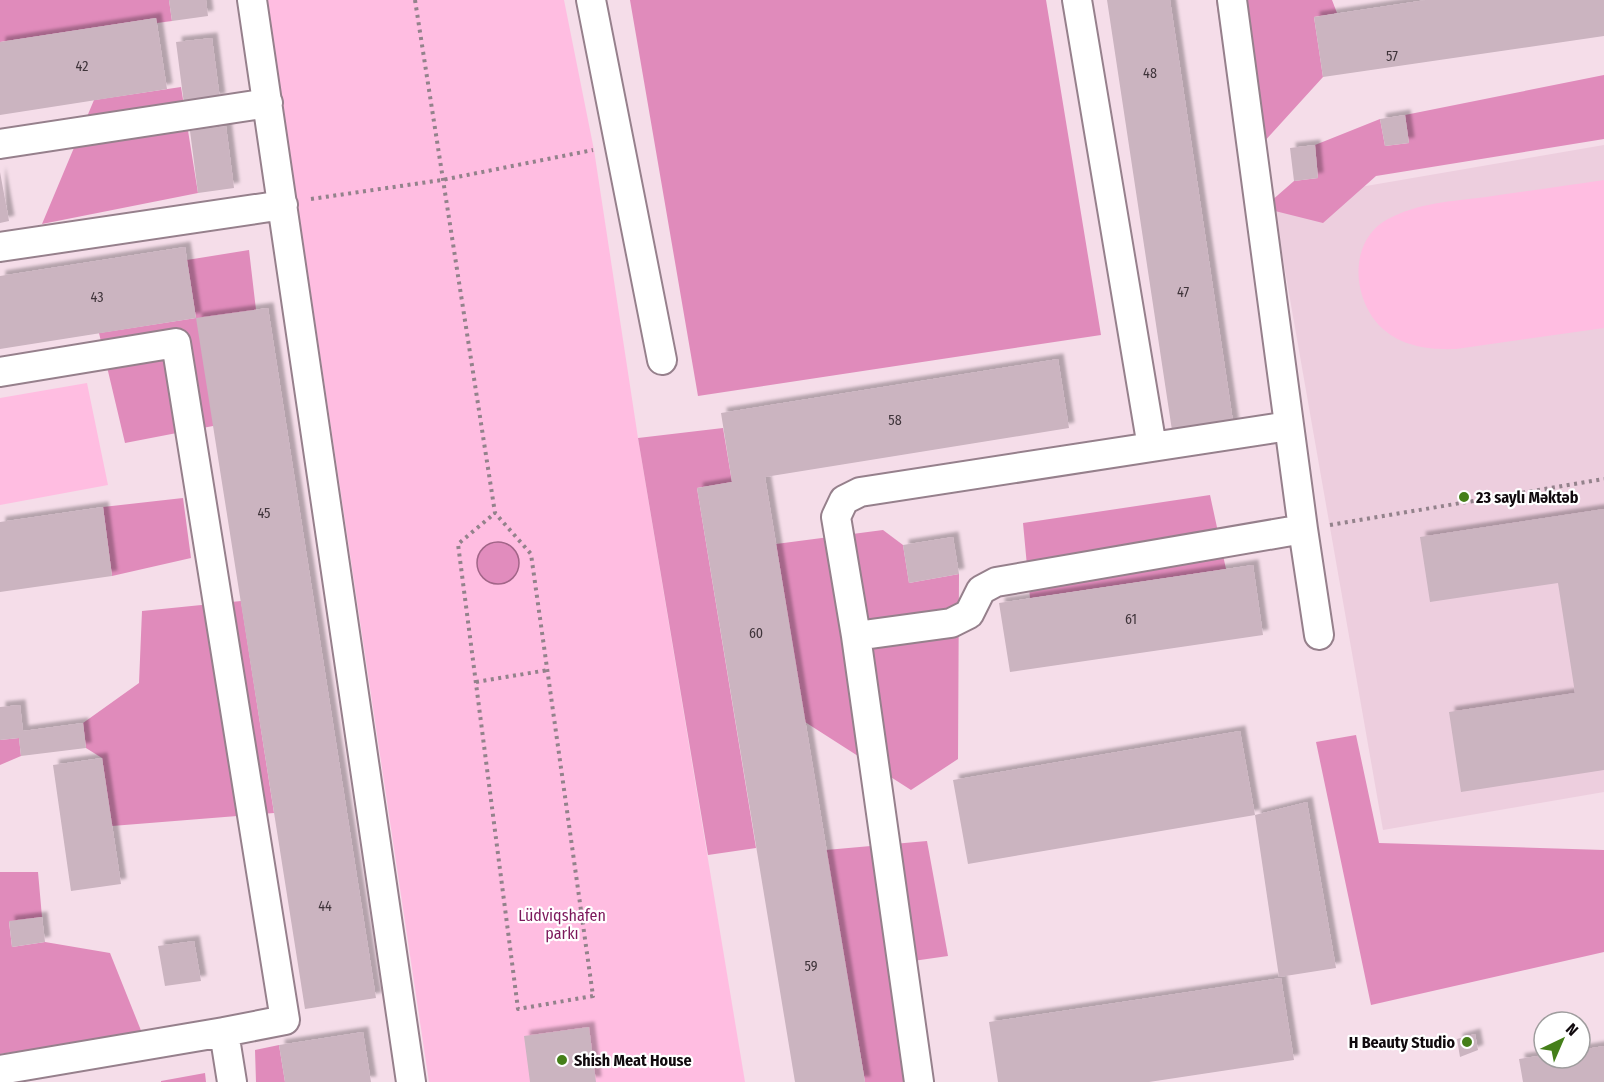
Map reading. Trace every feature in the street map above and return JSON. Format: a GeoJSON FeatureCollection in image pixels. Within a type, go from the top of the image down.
{"type":"FeatureCollection","features":[{"type":"Feature","properties":{"kind":"street"},"geometry":{"type":"LineString","coordinates":[[252,0],[268,103],[296,202],[411,1082]]}},
{"type":"Feature","properties":{"kind":"street"},"geometry":{"type":"LineString","coordinates":[[591,0],[662,360]]}},
{"type":"Feature","properties":{"kind":"street"},"geometry":{"type":"LineString","coordinates":[[1077,0],[1152,447]]}},
{"type":"Feature","properties":{"kind":"street"},"geometry":{"type":"LineString","coordinates":[[1232,0],[1319,635]]}},
{"type":"Feature","properties":{"kind":"street"},"geometry":{"type":"LineString","coordinates":[[0,144],[268,103]]}},
{"type":"Feature","properties":{"kind":"street"},"geometry":{"type":"LineString","coordinates":[[0,247],[296,202]]}},
{"type":"Feature","properties":{"kind":"street"},"geometry":{"type":"LineString","coordinates":[[0,372],[176,343],[285,1020],[0,1070]]}},
{"type":"Feature","properties":{"kind":"street"},"geometry":{"type":"LineString","coordinates":[[919,1082],[836,517],[844,500],[860,492],[1289,426]]}},
{"type":"Feature","properties":{"kind":"street"},"geometry":{"type":"LineString","coordinates":[[855,636],[951,623],[969,614],[981,590],[996,582],[1303,529]]}},
{"type":"Feature","properties":{"kind":"street"},"geometry":{"type":"LineString","coordinates":[[224,1032],[232,1082]]}},
{"type":"Feature","properties":{"kind":"path"},"geometry":{"type":"LineString","coordinates":[[415,0],[495,513],[531,554],[593,996],[518,1010],[458,544],[495,513]]}},
{"type":"Feature","properties":{"kind":"path"},"geometry":{"type":"LineString","coordinates":[[296,202],[442,180],[594,150]]}},
{"type":"Feature","properties":{"kind":"path"},"geometry":{"type":"LineString","coordinates":[[1303,529],[1604,479]]}},
{"type":"Feature","properties":{"kind":"path"},"geometry":{"type":"LineString","coordinates":[[476,681],[548,670]]}},
{"type":"Feature","properties":{"kind":"shaded area"},"geometry":{"type":"Polygon","coordinates":[[[0,0],[169,0],[172,21],[157,23],[156,18],[0,42],[0,0]]]}},
{"type":"Feature","properties":{"kind":"shaded area"},"geometry":{"type":"Polygon","coordinates":[[[630,0],[1046,0],[1101,335],[698,396],[630,0]]]}},
{"type":"Feature","properties":{"kind":"shaded area"},"geometry":{"type":"Polygon","coordinates":[[[1216,0],[1332,0],[1337,13],[1314,17],[1323,77],[1263,143],[1236,137],[1216,0]]]}},
{"type":"Feature","properties":{"kind":"shaded area"},"geometry":{"type":"Polygon","coordinates":[[[1604,75],[1604,139],[1376,176],[1323,223],[1263,208],[1294,181],[1318,178],[1315,145],[1380,119],[1385,146],[1409,143],[1405,115],[1604,75]]]}},
{"type":"Feature","properties":{"kind":"shaded area"},"geometry":{"type":"Polygon","coordinates":[[[181,87],[198,193],[42,224],[94,100],[181,87]]]}},
{"type":"Feature","properties":{"kind":"shaded area","name":"23 saylı Məktəb"},"geometry":{"type":"Polygon","coordinates":[[[1604,145],[1604,792],[1383,830],[1273,202],[1604,145]]]}},
{"type":"Feature","properties":{"kind":"shaded area"},"geometry":{"type":"Polygon","coordinates":[[[249,250],[256,310],[213,426],[125,443],[99,333],[196,318],[187,260],[249,250]]]}},
{"type":"Feature","properties":{"kind":"shaded area"},"geometry":{"type":"Polygon","coordinates":[[[723,428],[732,482],[697,488],[756,848],[708,855],[638,438],[723,428]]]}},
{"type":"Feature","properties":{"kind":"shaded area"},"geometry":{"type":"Polygon","coordinates":[[[1210,495],[1226,569],[1030,598],[1023,523],[1210,495]]]}},
{"type":"Feature","properties":{"kind":"shaded area"},"geometry":{"type":"Polygon","coordinates":[[[183,498],[191,558],[112,576],[103,507],[183,498]]]}},
{"type":"Feature","properties":{"kind":"shaded area"},"geometry":{"type":"Polygon","coordinates":[[[883,530],[903,545],[909,583],[959,574],[958,759],[911,790],[805,722],[776,544],[883,530]]]}},
{"type":"Feature","properties":{"kind":"shaded area"},"geometry":{"type":"Polygon","coordinates":[[[498,542],[513,548],[519,563],[513,578],[498,584],[483,578],[477,563],[483,548],[498,542]]]}},
{"type":"Feature","properties":{"kind":"shaded area"},"geometry":{"type":"Polygon","coordinates":[[[241,601],[274,813],[112,826],[102,758],[86,748],[83,723],[139,683],[142,611],[241,601]]]}},
{"type":"Feature","properties":{"kind":"shaded area"},"geometry":{"type":"Polygon","coordinates":[[[1356,735],[1379,843],[1604,850],[1604,952],[1371,1005],[1316,742],[1356,735]]]}},
{"type":"Feature","properties":{"kind":"shaded area"},"geometry":{"type":"Polygon","coordinates":[[[19,738],[21,756],[0,765],[0,740],[19,738]]]}},
{"type":"Feature","properties":{"kind":"shaded area"},"geometry":{"type":"Polygon","coordinates":[[[927,841],[948,956],[906,962],[922,1077],[903,1082],[865,1082],[826,850],[927,841]]]}},
{"type":"Feature","properties":{"kind":"shaded area"},"geometry":{"type":"Polygon","coordinates":[[[0,872],[38,872],[42,917],[9,922],[12,947],[45,942],[110,953],[142,1033],[0,1054],[0,872]]]}},
{"type":"Feature","properties":{"kind":"shaded area"},"geometry":{"type":"Polygon","coordinates":[[[279,1045],[285,1082],[256,1082],[255,1050],[279,1045]]]}},
{"type":"Feature","properties":{"kind":"shaded area"},"geometry":{"type":"Polygon","coordinates":[[[205,1073],[206,1082],[161,1082],[161,1081],[205,1073]]]}},
{"type":"Feature","properties":{"kind":"green space","name":"Lüdviqshafen parkı"},"geometry":{"type":"Polygon","coordinates":[[[267,0],[564,0],[594,150],[638,438],[745,1082],[429,1082],[267,0]]]}},
{"type":"Feature","properties":{"kind":"green space"},"geometry":{"type":"Polygon","coordinates":[[[1604,180],[1604,328],[1456,349],[1437,349],[1408,344],[1391,335],[1373,317],[1365,303],[1358,272],[1360,256],[1375,229],[1388,219],[1411,209],[1436,204],[1604,180]]]}},
{"type":"Feature","properties":{"kind":"green space"},"geometry":{"type":"Polygon","coordinates":[[[87,383],[108,485],[0,505],[0,398],[87,383]]]}},
{"type":"Feature","properties":{"kind":"building"},"geometry":{"type":"Polygon","coordinates":[[[169,0],[206,0],[208,16],[172,21],[169,0]]]}},
{"type":"Feature","properties":{"kind":"building"},"geometry":{"type":"Polygon","coordinates":[[[1107,0],[1170,0],[1234,428],[1173,437],[1107,0]]]}},
{"type":"Feature","properties":{"kind":"building"},"geometry":{"type":"Polygon","coordinates":[[[1426,0],[1604,0],[1604,36],[1323,77],[1314,17],[1426,0]]]}},
{"type":"Feature","properties":{"kind":"building"},"geometry":{"type":"Polygon","coordinates":[[[156,18],[167,89],[0,115],[0,42],[156,18]]]}},
{"type":"Feature","properties":{"kind":"building"},"geometry":{"type":"Polygon","coordinates":[[[212,38],[220,99],[184,104],[176,42],[212,38]]]}},
{"type":"Feature","properties":{"kind":"building"},"geometry":{"type":"Polygon","coordinates":[[[1405,115],[1409,143],[1385,146],[1380,119],[1405,115]]]}},
{"type":"Feature","properties":{"kind":"building"},"geometry":{"type":"Polygon","coordinates":[[[226,126],[234,188],[198,193],[190,131],[226,126]]]}},
{"type":"Feature","properties":{"kind":"building"},"geometry":{"type":"Polygon","coordinates":[[[1315,145],[1318,178],[1294,181],[1290,148],[1315,145]]]}},
{"type":"Feature","properties":{"kind":"building"},"geometry":{"type":"Polygon","coordinates":[[[0,172],[9,221],[0,223],[0,172]]]}},
{"type":"Feature","properties":{"kind":"building"},"geometry":{"type":"Polygon","coordinates":[[[185,247],[196,318],[0,349],[0,276],[185,247]]]}},
{"type":"Feature","properties":{"kind":"building"},"geometry":{"type":"Polygon","coordinates":[[[268,308],[376,998],[305,1009],[196,318],[268,308]]]}},
{"type":"Feature","properties":{"kind":"building"},"geometry":{"type":"Polygon","coordinates":[[[1058,359],[1069,428],[765,477],[865,1082],[795,1082],[697,488],[732,482],[721,413],[1058,359]]]}},
{"type":"Feature","properties":{"kind":"building"},"geometry":{"type":"Polygon","coordinates":[[[103,507],[112,576],[0,592],[0,522],[103,507]]]}},
{"type":"Feature","properties":{"kind":"building"},"geometry":{"type":"Polygon","coordinates":[[[1604,509],[1604,770],[1461,792],[1449,712],[1575,693],[1558,583],[1430,602],[1420,537],[1604,509]]]}},
{"type":"Feature","properties":{"kind":"building"},"geometry":{"type":"Polygon","coordinates":[[[953,537],[959,574],[909,583],[903,545],[953,537]]]}},
{"type":"Feature","properties":{"kind":"building"},"geometry":{"type":"Polygon","coordinates":[[[1253,565],[1263,635],[1010,672],[999,603],[1253,565]]]}},
{"type":"Feature","properties":{"kind":"building"},"geometry":{"type":"Polygon","coordinates":[[[20,705],[23,731],[83,723],[86,748],[21,756],[19,738],[0,740],[0,707],[20,705]]]}},
{"type":"Feature","properties":{"kind":"building"},"geometry":{"type":"Polygon","coordinates":[[[1240,731],[1255,815],[968,864],[953,780],[1240,731]]]}},
{"type":"Feature","properties":{"kind":"building"},"geometry":{"type":"Polygon","coordinates":[[[102,758],[121,884],[71,891],[53,765],[102,758]]]}},
{"type":"Feature","properties":{"kind":"building"},"geometry":{"type":"Polygon","coordinates":[[[1307,802],[1336,968],[1279,977],[1255,815],[1307,802]]]}},
{"type":"Feature","properties":{"kind":"building"},"geometry":{"type":"Polygon","coordinates":[[[42,917],[45,942],[12,947],[9,921],[42,917]]]}},
{"type":"Feature","properties":{"kind":"building"},"geometry":{"type":"Polygon","coordinates":[[[194,941],[201,981],[165,986],[158,946],[194,941]]]}},
{"type":"Feature","properties":{"kind":"building"},"geometry":{"type":"Polygon","coordinates":[[[1281,978],[1294,1060],[1149,1082],[998,1082],[989,1022],[1281,978]]]}},
{"type":"Feature","properties":{"kind":"building"},"geometry":{"type":"Polygon","coordinates":[[[589,1027],[596,1082],[530,1082],[524,1036],[589,1027]]]}},
{"type":"Feature","properties":{"kind":"building"},"geometry":{"type":"Polygon","coordinates":[[[363,1032],[371,1082],[285,1082],[279,1045],[363,1032]]]}},
{"type":"Feature","properties":{"kind":"building","name":"H Beauty Studio"},"geometry":{"type":"Polygon","coordinates":[[[1475,1034],[1478,1050],[1460,1057],[1457,1039],[1475,1034]]]}},
{"type":"Feature","properties":{"kind":"building"},"geometry":{"type":"Polygon","coordinates":[[[1604,1046],[1604,1082],[1523,1082],[1519,1059],[1532,1057],[1532,1070],[1592,1070],[1592,1048],[1604,1046]]]}},
{"type":"Feature","properties":{"kind":"place","name":"23 saylı Məktəb"},"geometry":{"type":"Point","coordinates":[1464,497]}},
{"type":"Feature","properties":{"kind":"place","name":"H Beauty Studio"},"geometry":{"type":"Point","coordinates":[1467,1042]}},
{"type":"Feature","properties":{"kind":"place","name":"Shish Meat House"},"geometry":{"type":"Point","coordinates":[562,1060]}}]}
